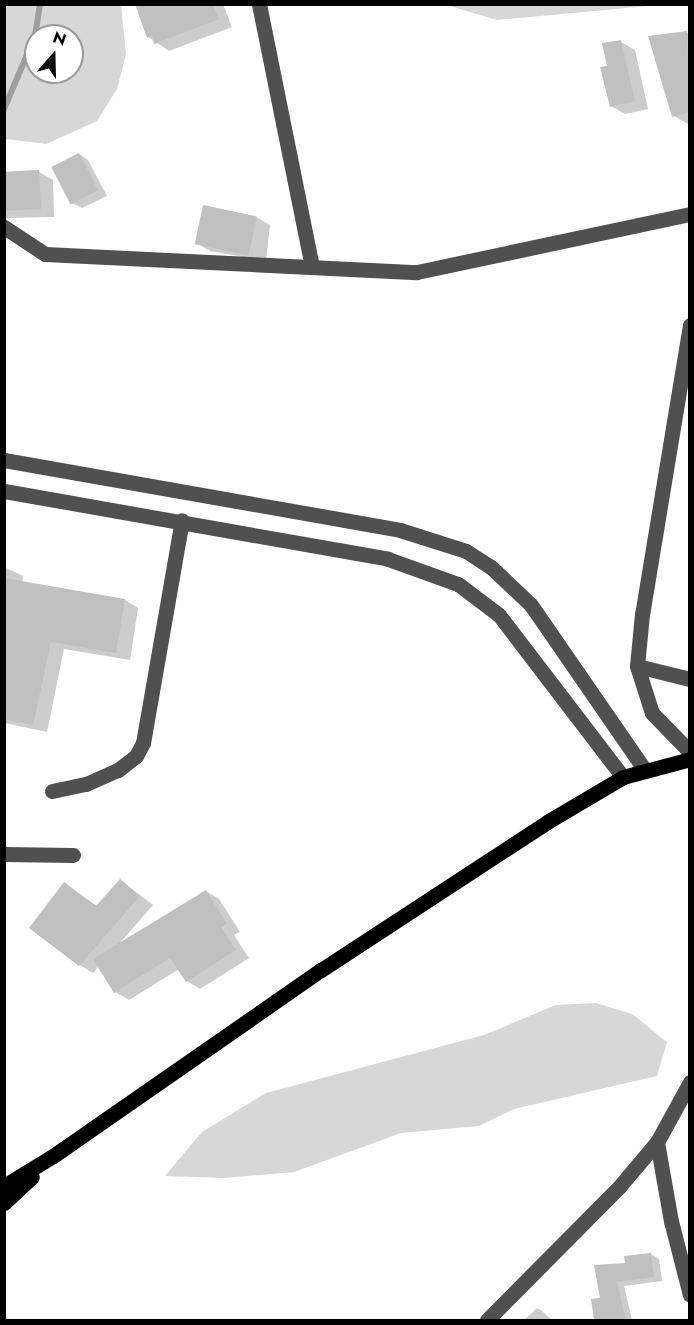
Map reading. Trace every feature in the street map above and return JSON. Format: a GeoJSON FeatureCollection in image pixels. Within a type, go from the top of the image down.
{"type":"FeatureCollection","features":[{"type":"Feature","properties":{"kind":"main road"},"geometry":{"type":"LineString","coordinates":[[4,1185],[53,1156],[321,970],[623,777],[644,769],[690,759]]}},
{"type":"Feature","properties":{"kind":"main road"},"geometry":{"type":"LineString","coordinates":[[4,1203],[53,1156]]}},
{"type":"Feature","properties":{"kind":"street"},"geometry":{"type":"LineString","coordinates":[[259,4],[312,267]]}},
{"type":"Feature","properties":{"kind":"street"},"geometry":{"type":"LineString","coordinates":[[4,227],[45,254],[417,273],[690,214]]}},
{"type":"Feature","properties":{"kind":"street"},"geometry":{"type":"LineString","coordinates":[[690,325],[642,614],[637,666],[652,713],[690,752]]}},
{"type":"Feature","properties":{"kind":"street"},"geometry":{"type":"LineString","coordinates":[[4,460],[400,530],[466,551],[491,567],[531,605],[644,769]]}},
{"type":"Feature","properties":{"kind":"street"},"geometry":{"type":"LineString","coordinates":[[4,491],[182,520],[387,559],[458,584],[499,615],[623,777]]}},
{"type":"Feature","properties":{"kind":"street"},"geometry":{"type":"LineString","coordinates":[[52,791],[86,784],[118,770],[136,756],[142,743],[182,520]]}},
{"type":"Feature","properties":{"kind":"street"},"geometry":{"type":"LineString","coordinates":[[637,666],[690,679]]}},
{"type":"Feature","properties":{"kind":"street"},"geometry":{"type":"LineString","coordinates":[[4,854],[73,855]]}},
{"type":"Feature","properties":{"kind":"street"},"geometry":{"type":"LineString","coordinates":[[487,1320],[620,1187],[657,1142],[690,1082]]}},
{"type":"Feature","properties":{"kind":"street"},"geometry":{"type":"LineString","coordinates":[[657,1142],[670,1221],[690,1295]]}},
{"type":"Feature","properties":{"kind":"shaded area"},"geometry":{"type":"Polygon","coordinates":[[[4,5],[121,5],[126,54],[117,89],[97,121],[46,144],[5,139],[4,5]]]}},
{"type":"Feature","properties":{"kind":"shaded area"},"geometry":{"type":"Polygon","coordinates":[[[446,5],[659,5],[497,20],[446,5]]]}},
{"type":"Feature","properties":{"kind":"shaded area"},"geometry":{"type":"Polygon","coordinates":[[[596,1003],[632,1014],[667,1042],[657,1076],[514,1109],[479,1126],[401,1133],[294,1172],[224,1178],[165,1176],[202,1132],[266,1093],[484,1035],[556,1005],[596,1003]]]}},
{"type":"Feature","properties":{"kind":"building"},"geometry":{"type":"Polygon","coordinates":[[[135,4],[213,4],[219,19],[154,44],[152,35],[147,38],[135,4]]]}},
{"type":"Feature","properties":{"kind":"building"},"geometry":{"type":"Polygon","coordinates":[[[687,31],[690,112],[672,117],[648,36],[687,31]]]}},
{"type":"Feature","properties":{"kind":"building"},"geometry":{"type":"Polygon","coordinates":[[[621,40],[635,101],[610,107],[600,67],[607,66],[602,43],[621,40]]]}},
{"type":"Feature","properties":{"kind":"building"},"geometry":{"type":"Polygon","coordinates":[[[79,153],[98,190],[70,204],[51,167],[79,153]]]}},
{"type":"Feature","properties":{"kind":"building"},"geometry":{"type":"Polygon","coordinates":[[[39,170],[41,209],[6,211],[4,172],[39,170]]]}},
{"type":"Feature","properties":{"kind":"building"},"geometry":{"type":"Polygon","coordinates":[[[203,205],[257,216],[248,256],[195,244],[203,205]]]}},
{"type":"Feature","properties":{"kind":"building"},"geometry":{"type":"Polygon","coordinates":[[[4,578],[125,599],[116,653],[51,642],[33,725],[4,719],[4,578]]]}},
{"type":"Feature","properties":{"kind":"building"},"geometry":{"type":"Polygon","coordinates":[[[120,879],[140,896],[79,966],[29,928],[64,882],[96,906],[120,879]]]}},
{"type":"Feature","properties":{"kind":"building"},"geometry":{"type":"Polygon","coordinates":[[[206,890],[227,924],[221,927],[236,950],[186,982],[170,958],[114,993],[93,959],[206,890]]]}},
{"type":"Feature","properties":{"kind":"building"},"geometry":{"type":"Polygon","coordinates":[[[651,1253],[654,1277],[617,1282],[626,1320],[594,1320],[591,1299],[600,1298],[594,1265],[625,1263],[624,1256],[651,1253]]]}},
{"type":"Feature","properties":{"kind":"waterway"},"geometry":{"type":"LineString","coordinates":[[4,109],[35,36],[40,4]]}}]}
